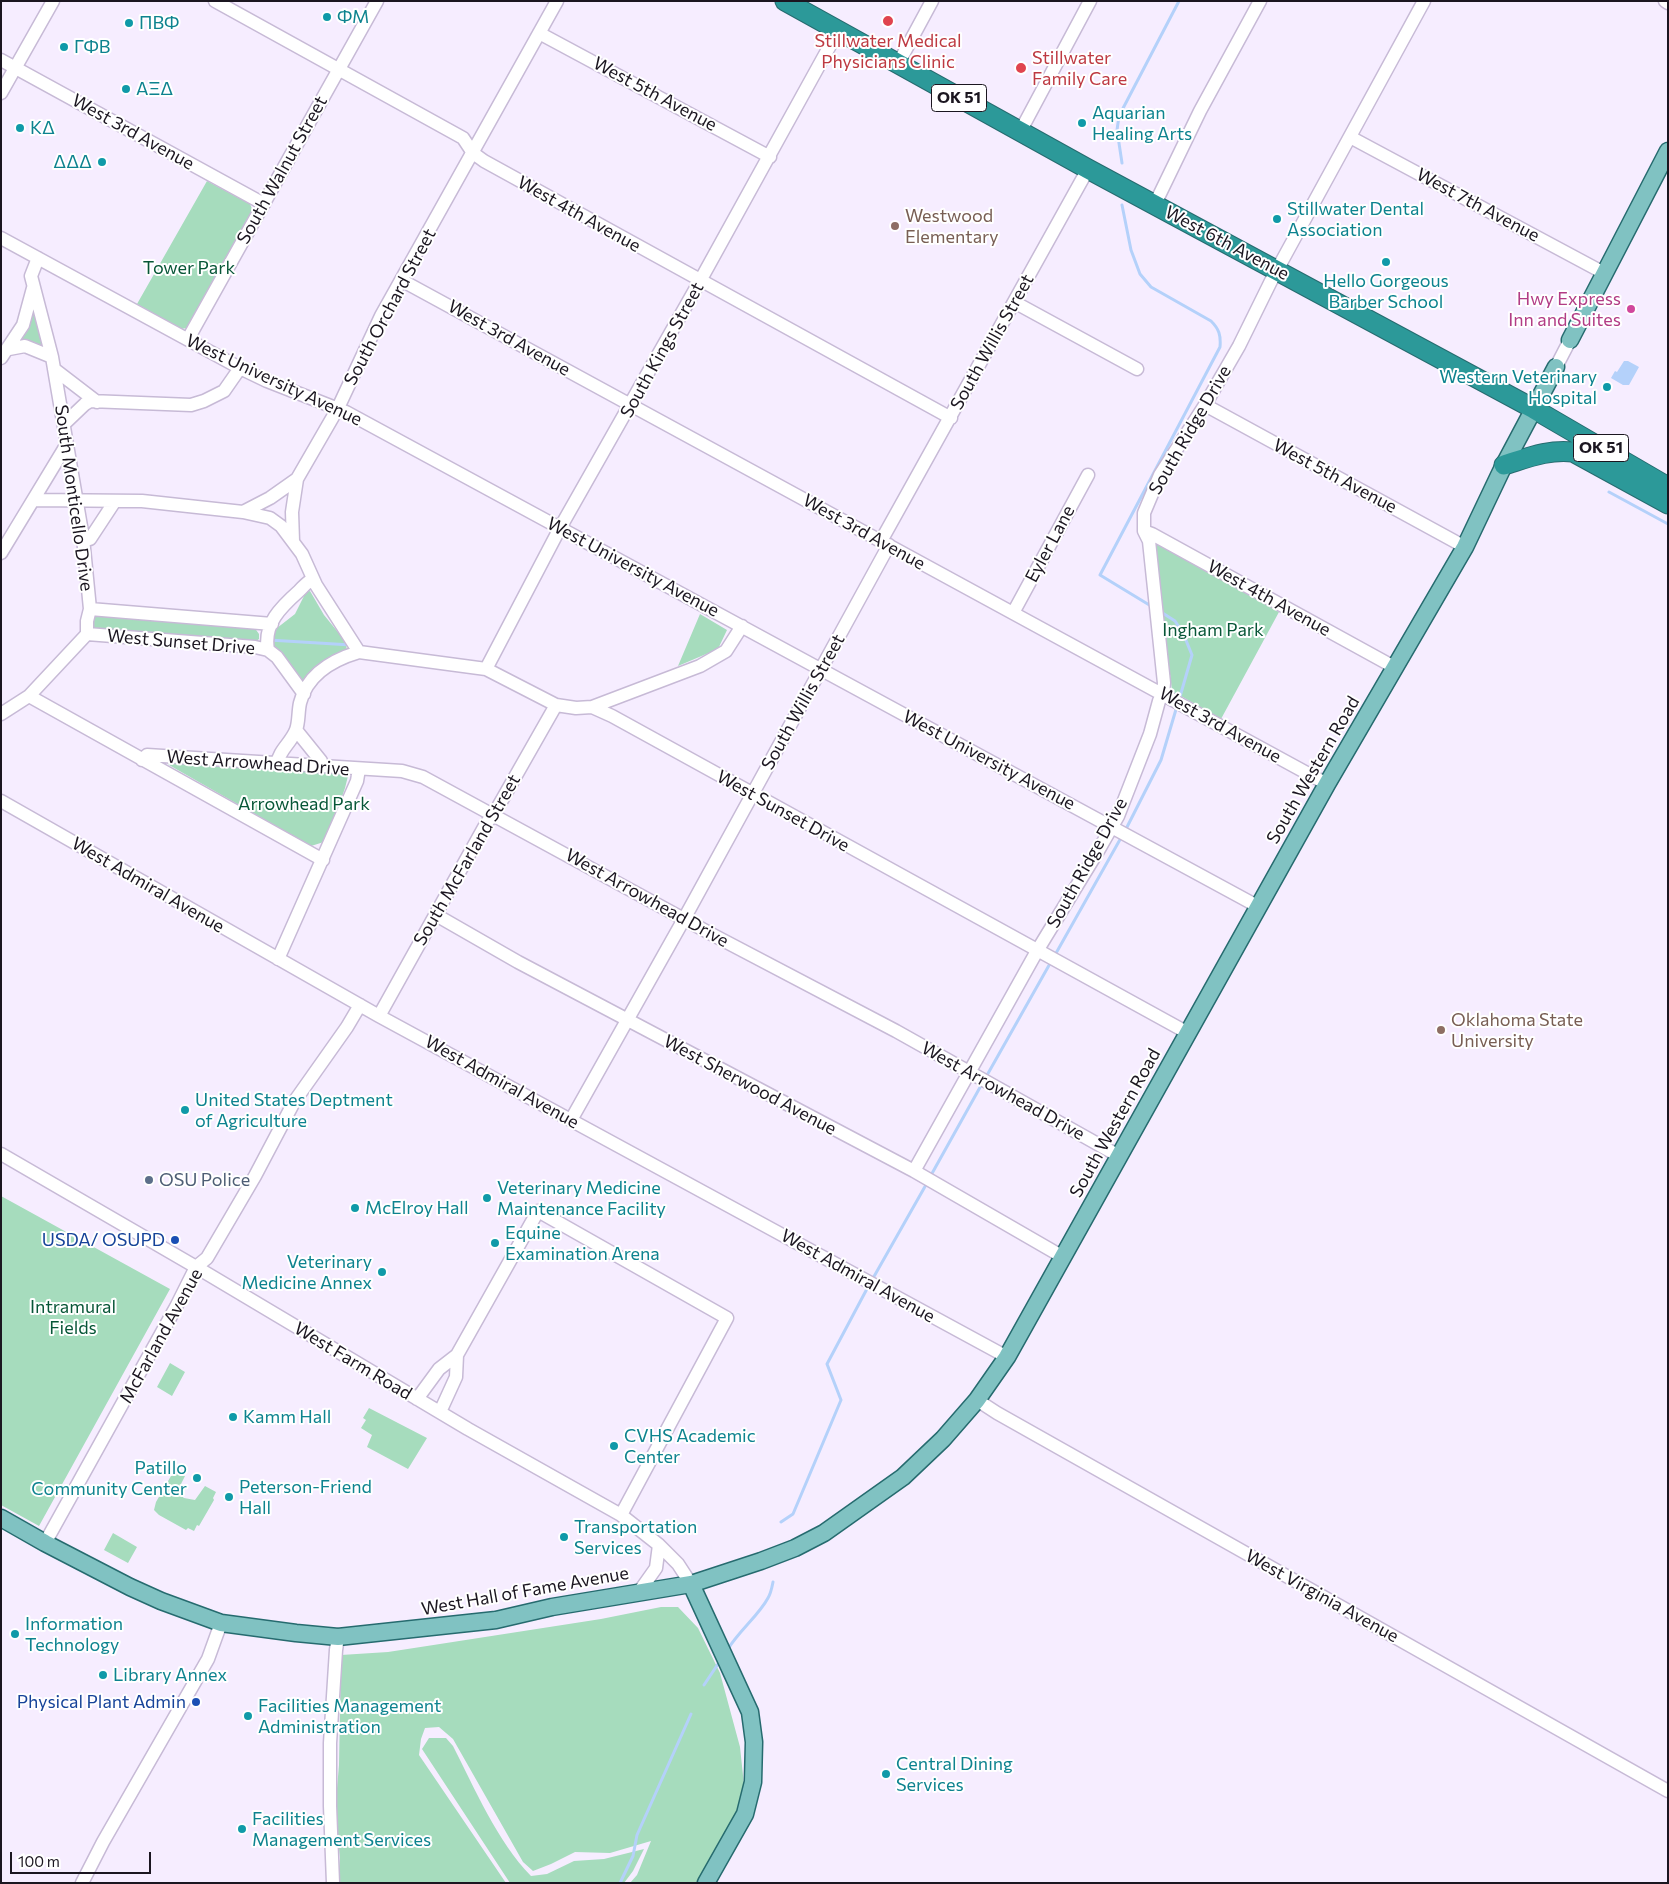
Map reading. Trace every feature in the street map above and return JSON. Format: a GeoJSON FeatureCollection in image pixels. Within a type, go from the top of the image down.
{"type":"FeatureCollection","features":[{"type":"Feature","properties":{"kind":"highway","name":"West 6th Avenue"},"geometry":{"type":"LineString","coordinates":[[784,1],[1088,169],[1534,409],[1668,487]]}},
{"type":"Feature","properties":{"kind":"highway"},"geometry":{"type":"LineString","coordinates":[[1504,465],[1547,452],[1559,450],[1573,452],[1668,504]]}},
{"type":"Feature","properties":{"kind":"main road","name":"South Western Road"},"geometry":{"type":"LineString","coordinates":[[1570,340],[1668,151]]}},
{"type":"Feature","properties":{"kind":"main road","name":"South Western Road"},"geometry":{"type":"LineString","coordinates":[[977,1400],[1007,1357],[1394,667],[1465,546],[1504,465],[1556,367]]}},
{"type":"Feature","properties":{"kind":"main road","name":"West Hall of Fame Avenue"},"geometry":{"type":"LineString","coordinates":[[1,1518],[46,1544],[130,1587],[161,1601],[221,1623],[296,1634],[338,1637],[496,1620],[552,1607],[691,1584],[795,1548],[824,1533],[903,1477],[943,1440],[977,1400]]}},
{"type":"Feature","properties":{"kind":"main road"},"geometry":{"type":"LineString","coordinates":[[691,1584],[750,1712],[754,1742],[753,1782],[745,1814],[706,1883]]}},
{"type":"Feature","properties":{"kind":"street"},"geometry":{"type":"LineString","coordinates":[[1,93],[53,1]]}},
{"type":"Feature","properties":{"kind":"street","name":"West 4th Avenue"},"geometry":{"type":"LineString","coordinates":[[215,1],[463,138],[473,153],[484,161],[950,418]]}},
{"type":"Feature","properties":{"kind":"street","name":"South Walnut Street"},"geometry":{"type":"LineString","coordinates":[[188,340],[376,1]]}},
{"type":"Feature","properties":{"kind":"street","name":"South Orchard Street"},"geometry":{"type":"LineString","coordinates":[[243,512],[270,498],[297,479],[338,408],[381,316],[557,1]]}},
{"type":"Feature","properties":{"kind":"street"},"geometry":{"type":"LineString","coordinates":[[898,64],[932,1]]}},
{"type":"Feature","properties":{"kind":"street"},"geometry":{"type":"LineString","coordinates":[[1020,132],[1090,1]]}},
{"type":"Feature","properties":{"kind":"street"},"geometry":{"type":"LineString","coordinates":[[1155,204],[1200,111],[1260,1]]}},
{"type":"Feature","properties":{"kind":"street","name":"South Ridge Drive"},"geometry":{"type":"LineString","coordinates":[[924,1177],[980,1078],[1037,951],[1098,851],[1120,831],[1118,816],[1150,734],[1163,693],[1164,683],[1149,541],[1144,531],[1144,513],[1160,475],[1205,405],[1239,346],[1277,270],[1424,1]]}},
{"type":"Feature","properties":{"kind":"street"},"geometry":{"type":"LineString","coordinates":[[1664,1],[1668,3]]}},
{"type":"Feature","properties":{"kind":"street","name":"South Kings Street"},"geometry":{"type":"LineString","coordinates":[[486,669],[560,528],[770,157],[838,31]]}},
{"type":"Feature","properties":{"kind":"street","name":"West 5th Avenue"},"geometry":{"type":"LineString","coordinates":[[539,33],[770,157]]}},
{"type":"Feature","properties":{"kind":"street","name":"West 3rd Avenue"},"geometry":{"type":"LineString","coordinates":[[1,60],[264,204]]}},
{"type":"Feature","properties":{"kind":"street","name":"West 7th Avenue"},"geometry":{"type":"LineString","coordinates":[[1350,137],[1604,273]]}},
{"type":"Feature","properties":{"kind":"street","name":"South Willis Street"},"geometry":{"type":"LineString","coordinates":[[571,1120],[753,795],[821,669],[950,418],[1088,169]]}},
{"type":"Feature","properties":{"kind":"street","name":"West University Avenue"},"geometry":{"type":"LineString","coordinates":[[1,238],[240,368],[267,381],[338,408],[1259,907]]}},
{"type":"Feature","properties":{"kind":"street"},"geometry":{"type":"LineString","coordinates":[[5,353],[23,324],[38,258]]}},
{"type":"Feature","properties":{"kind":"street","name":"West 3rd Avenue"},"geometry":{"type":"LineString","coordinates":[[401,280],[1328,784]]}},
{"type":"Feature","properties":{"kind":"street","name":"South Monticello Drive"},"geometry":{"type":"LineString","coordinates":[[32,282],[53,363],[83,538],[90,609],[87,621],[87,634]]}},
{"type":"Feature","properties":{"kind":"street"},"geometry":{"type":"LineString","coordinates":[[1014,302],[1137,369]]}},
{"type":"Feature","properties":{"kind":"street","name":"South Western Road"},"geometry":{"type":"LineString","coordinates":[[1556,367],[1570,340]]}},
{"type":"Feature","properties":{"kind":"street"},"geometry":{"type":"LineString","coordinates":[[5,353],[25,346],[53,363],[97,402]]}},
{"type":"Feature","properties":{"kind":"street"},"geometry":{"type":"LineString","coordinates":[[64,424],[85,404],[90,402],[190,405],[204,401],[224,391],[240,368]]}},
{"type":"Feature","properties":{"kind":"street","name":"West 5th Avenue"},"geometry":{"type":"LineString","coordinates":[[1205,405],[1465,546]]}},
{"type":"Feature","properties":{"kind":"street"},"geometry":{"type":"LineString","coordinates":[[1,553],[34,500],[44,479],[67,444]]}},
{"type":"Feature","properties":{"kind":"street","name":"Eyler Lane"},"geometry":{"type":"LineString","coordinates":[[1013,613],[1088,475]]}},
{"type":"Feature","properties":{"kind":"street"},"geometry":{"type":"LineString","coordinates":[[293,541],[292,512],[297,479]]}},
{"type":"Feature","properties":{"kind":"street"},"geometry":{"type":"LineString","coordinates":[[34,500],[142,501],[243,512],[270,518],[281,526],[302,554],[313,579],[359,652]]}},
{"type":"Feature","properties":{"kind":"street"},"geometry":{"type":"LineString","coordinates":[[83,538],[90,540],[115,501]]}},
{"type":"Feature","properties":{"kind":"street","name":"West 4th Avenue"},"geometry":{"type":"LineString","coordinates":[[1144,531],[1394,667]]}},
{"type":"Feature","properties":{"kind":"street","name":"West Sunset Drive"},"geometry":{"type":"LineString","coordinates":[[90,609],[272,624],[279,609],[306,583],[313,579]]}},
{"type":"Feature","properties":{"kind":"street"},"geometry":{"type":"LineString","coordinates":[[268,650],[266,640],[272,624]]}},
{"type":"Feature","properties":{"kind":"street"},"geometry":{"type":"LineString","coordinates":[[592,708],[700,666],[726,651],[742,626]]}},
{"type":"Feature","properties":{"kind":"street"},"geometry":{"type":"LineString","coordinates":[[1,714],[29,696],[87,634]]}},
{"type":"Feature","properties":{"kind":"street","name":"West Sunset Drive"},"geometry":{"type":"LineString","coordinates":[[87,634],[254,647],[268,650],[277,657],[304,694],[315,675],[339,658],[359,652],[486,669],[556,705],[592,708],[612,716],[1188,1034]]}},
{"type":"Feature","properties":{"kind":"street"},"geometry":{"type":"LineString","coordinates":[[277,764],[278,756],[296,730],[300,703],[304,694]]}},
{"type":"Feature","properties":{"kind":"street"},"geometry":{"type":"LineString","coordinates":[[29,696],[323,860]]}},
{"type":"Feature","properties":{"kind":"street","name":"South McFarland Street"},"geometry":{"type":"LineString","coordinates":[[379,1016],[556,705]]}},
{"type":"Feature","properties":{"kind":"street"},"geometry":{"type":"LineString","coordinates":[[296,730],[321,760],[321,767]]}},
{"type":"Feature","properties":{"kind":"street","name":"West Arrowhead Drive"},"geometry":{"type":"LineString","coordinates":[[142,760],[147,755],[359,770],[402,771],[423,777],[684,919],[896,1031],[1119,1156]]}},
{"type":"Feature","properties":{"kind":"street"},"geometry":{"type":"LineString","coordinates":[[278,959],[357,781],[359,770]]}},
{"type":"Feature","properties":{"kind":"street","name":"West Admiral Avenue"},"geometry":{"type":"LineString","coordinates":[[1,801],[379,1016],[1007,1357]]}},
{"type":"Feature","properties":{"kind":"street","name":"West Sherwood Avenue"},"geometry":{"type":"LineString","coordinates":[[436,915],[518,962],[924,1177],[1063,1257]]}},
{"type":"Feature","properties":{"kind":"street","name":"McFarland Avenue"},"geometry":{"type":"LineString","coordinates":[[46,1544],[196,1268],[207,1258],[255,1176],[294,1102],[348,1027],[360,1005]]}},
{"type":"Feature","properties":{"kind":"street","name":"West Farm Road"},"geometry":{"type":"LineString","coordinates":[[1,1154],[417,1399],[621,1515],[659,1545],[678,1564],[691,1584]]}},
{"type":"Feature","properties":{"kind":"street"},"geometry":{"type":"LineString","coordinates":[[417,1399],[439,1369],[457,1355],[538,1211],[727,1318],[621,1515]]}},
{"type":"Feature","properties":{"kind":"street"},"geometry":{"type":"LineString","coordinates":[[440,1412],[456,1377],[457,1355]]}},
{"type":"Feature","properties":{"kind":"street","name":"West Virginia Avenue"},"geometry":{"type":"LineString","coordinates":[[977,1400],[1005,1418],[1668,1791]]}},
{"type":"Feature","properties":{"kind":"street"},"geometry":{"type":"LineString","coordinates":[[639,1592],[656,1568],[659,1545]]}},
{"type":"Feature","properties":{"kind":"street"},"geometry":{"type":"LineString","coordinates":[[82,1883],[103,1842],[208,1659],[221,1623]]}},
{"type":"Feature","properties":{"kind":"street"},"geometry":{"type":"LineString","coordinates":[[333,1883],[330,1743],[338,1637]]}},
{"type":"Feature","properties":{"kind":"green space","name":"Tower Park"},"geometry":{"type":"Polygon","coordinates":[[[207,181],[250,204],[253,211],[187,328],[181,329],[137,304],[207,181]]]}},
{"type":"Feature","properties":{"kind":"green space"},"geometry":{"type":"Polygon","coordinates":[[[33,288],[52,357],[9,349],[33,288]]]}},
{"type":"Feature","properties":{"kind":"green space","name":"Ingham Park"},"geometry":{"type":"Polygon","coordinates":[[[1154,540],[1279,612],[1221,719],[1172,691],[1154,540]]]}},
{"type":"Feature","properties":{"kind":"green space"},"geometry":{"type":"Polygon","coordinates":[[[310,591],[324,615],[346,642],[347,653],[304,686],[273,646],[273,636],[277,628],[295,614],[306,592],[310,591]]]}},
{"type":"Feature","properties":{"kind":"green space"},"geometry":{"type":"Polygon","coordinates":[[[98,614],[254,627],[259,634],[259,639],[254,643],[94,629],[91,626],[92,620],[98,614]]]}},
{"type":"Feature","properties":{"kind":"green space"},"geometry":{"type":"Polygon","coordinates":[[[700,614],[727,630],[718,649],[678,666],[700,614]]]}},
{"type":"Feature","properties":{"kind":"green space","name":"Arrowhead Park"},"geometry":{"type":"Polygon","coordinates":[[[166,761],[340,773],[348,776],[327,841],[311,846],[169,765],[166,761]]]}},
{"type":"Feature","properties":{"kind":"green space","name":"Intramural Fields"},"geometry":{"type":"Polygon","coordinates":[[[1,1196],[170,1289],[39,1526],[1,1505],[1,1196]]]}},
{"type":"Feature","properties":{"kind":"green space"},"geometry":{"type":"Polygon","coordinates":[[[170,1363],[185,1372],[172,1396],[157,1387],[170,1363]]]}},
{"type":"Feature","properties":{"kind":"green space"},"geometry":{"type":"Polygon","coordinates":[[[369,1408],[427,1438],[408,1469],[367,1447],[372,1435],[361,1428],[366,1420],[363,1418],[369,1408]]]}},
{"type":"Feature","properties":{"kind":"green space"},"geometry":{"type":"Polygon","coordinates":[[[176,1471],[185,1476],[177,1492],[184,1498],[195,1500],[205,1486],[216,1492],[214,1500],[194,1531],[188,1528],[186,1530],[159,1515],[154,1510],[156,1502],[176,1471]]]}},
{"type":"Feature","properties":{"kind":"green space"},"geometry":{"type":"Polygon","coordinates":[[[113,1533],[137,1547],[128,1563],[104,1550],[113,1533]]]}},
{"type":"Feature","properties":{"kind":"green space"},"geometry":{"type":"Polygon","coordinates":[[[661,1607],[678,1607],[698,1628],[720,1673],[740,1747],[744,1785],[736,1813],[696,1883],[630,1883],[637,1875],[651,1841],[610,1853],[575,1852],[533,1871],[523,1862],[453,1739],[439,1727],[425,1728],[421,1739],[419,1755],[506,1883],[338,1883],[340,1858],[335,1812],[339,1765],[341,1655],[388,1652],[601,1619],[661,1607]]]}},
{"type":"Feature","properties":{"kind":"green space"},"geometry":{"type":"Polygon","coordinates":[[[429,1738],[446,1738],[453,1746],[497,1831],[531,1876],[547,1874],[574,1861],[604,1859],[644,1849],[633,1871],[624,1883],[510,1883],[422,1749],[429,1738]]]}},
{"type":"Feature","properties":{"kind":"water"},"geometry":{"type":"Polygon","coordinates":[[[1624,361],[1639,367],[1629,385],[1623,385],[1611,378],[1624,361]]]}},
{"type":"Feature","properties":{"kind":"waterway"},"geometry":{"type":"LineString","coordinates":[[1122,163],[1117,130],[1119,116],[1179,1]]}},
{"type":"Feature","properties":{"kind":"waterway"},"geometry":{"type":"LineString","coordinates":[[1122,205],[1131,250],[1140,274],[1151,287],[1211,321],[1218,330],[1220,339],[1220,347],[1100,575],[1151,606]]}},
{"type":"Feature","properties":{"kind":"waterway"},"geometry":{"type":"LineString","coordinates":[[1609,492],[1668,524]]}},
{"type":"Feature","properties":{"kind":"waterway"},"geometry":{"type":"LineString","coordinates":[[1161,612],[1175,621],[1183,633],[1192,655],[1179,700]]}},
{"type":"Feature","properties":{"kind":"waterway"},"geometry":{"type":"LineString","coordinates":[[269,640],[351,645]]}},
{"type":"Feature","properties":{"kind":"waterway"},"geometry":{"type":"LineString","coordinates":[[1125,831],[1161,760],[1177,706]]}},
{"type":"Feature","properties":{"kind":"waterway"},"geometry":{"type":"LineString","coordinates":[[1055,955],[1122,836]]}},
{"type":"Feature","properties":{"kind":"waterway"},"geometry":{"type":"LineString","coordinates":[[986,1077],[1052,960]]}},
{"type":"Feature","properties":{"kind":"waterway"},"geometry":{"type":"LineString","coordinates":[[930,1177],[983,1082]]}},
{"type":"Feature","properties":{"kind":"waterway"},"geometry":{"type":"LineString","coordinates":[[872,1280],[927,1183]]}},
{"type":"Feature","properties":{"kind":"waterway"},"geometry":{"type":"LineString","coordinates":[[781,1522],[793,1514],[841,1400],[827,1364],[869,1285]]}},
{"type":"Feature","properties":{"kind":"waterway"},"geometry":{"type":"LineString","coordinates":[[728,1649],[764,1604],[770,1594],[773,1582]]}},
{"type":"Feature","properties":{"kind":"waterway"},"geometry":{"type":"LineString","coordinates":[[704,1685],[720,1661]]}},
{"type":"Feature","properties":{"kind":"waterway"},"geometry":{"type":"LineString","coordinates":[[620,1883],[633,1856],[637,1835],[691,1714]]}},
{"type":"Feature","properties":{"kind":"place","name":"ΦΜ"},"geometry":{"type":"Point","coordinates":[327,17]}},
{"type":"Feature","properties":{"kind":"place","name":"Stillwater Medical Physicians Clinic"},"geometry":{"type":"Point","coordinates":[888,21]}},
{"type":"Feature","properties":{"kind":"place","name":"ΠΒΦ"},"geometry":{"type":"Point","coordinates":[129,23]}},
{"type":"Feature","properties":{"kind":"place","name":"ΓΦΒ"},"geometry":{"type":"Point","coordinates":[64,47]}},
{"type":"Feature","properties":{"kind":"place","name":"Stillwater Family Care"},"geometry":{"type":"Point","coordinates":[1021,68]}},
{"type":"Feature","properties":{"kind":"place","name":"ΑΞΔ"},"geometry":{"type":"Point","coordinates":[126,89]}},
{"type":"Feature","properties":{"kind":"place","name":"Aquarian Healing Arts"},"geometry":{"type":"Point","coordinates":[1082,123]}},
{"type":"Feature","properties":{"kind":"place","name":"ΚΔ"},"geometry":{"type":"Point","coordinates":[20,128]}},
{"type":"Feature","properties":{"kind":"place","name":"ΔΔΔ"},"geometry":{"type":"Point","coordinates":[102,162]}},
{"type":"Feature","properties":{"kind":"place","name":"Stillwater Dental Association"},"geometry":{"type":"Point","coordinates":[1277,219]}},
{"type":"Feature","properties":{"kind":"place","name":"Westwood Elementary"},"geometry":{"type":"Point","coordinates":[895,226]}},
{"type":"Feature","properties":{"kind":"place","name":"Hello Gorgeous Barber School"},"geometry":{"type":"Point","coordinates":[1386,262]}},
{"type":"Feature","properties":{"kind":"place","name":"Hwy Express Inn and Suites"},"geometry":{"type":"Point","coordinates":[1631,309]}},
{"type":"Feature","properties":{"kind":"place","name":"Western Veterinary Hospital"},"geometry":{"type":"Point","coordinates":[1607,387]}},
{"type":"Feature","properties":{"kind":"place","name":"Oklahoma State University"},"geometry":{"type":"Point","coordinates":[1441,1030]}},
{"type":"Feature","properties":{"kind":"place","name":"United States Deptment of Agriculture"},"geometry":{"type":"Point","coordinates":[185,1110]}},
{"type":"Feature","properties":{"kind":"place","name":"OSU Police"},"geometry":{"type":"Point","coordinates":[149,1180]}},
{"type":"Feature","properties":{"kind":"place","name":"Veterinary Medicine Maintenance Facility"},"geometry":{"type":"Point","coordinates":[487,1198]}},
{"type":"Feature","properties":{"kind":"place","name":"McElroy Hall"},"geometry":{"type":"Point","coordinates":[355,1208]}},
{"type":"Feature","properties":{"kind":"place","name":"USDA/ OSUPD"},"geometry":{"type":"Point","coordinates":[175,1240]}},
{"type":"Feature","properties":{"kind":"place","name":"Equine Examination Arena"},"geometry":{"type":"Point","coordinates":[495,1243]}},
{"type":"Feature","properties":{"kind":"place","name":"Veterinary Medicine Annex"},"geometry":{"type":"Point","coordinates":[382,1272]}},
{"type":"Feature","properties":{"kind":"place","name":"Kamm Hall"},"geometry":{"type":"Point","coordinates":[233,1417]}},
{"type":"Feature","properties":{"kind":"place","name":"CVHS Academic Center"},"geometry":{"type":"Point","coordinates":[614,1446]}},
{"type":"Feature","properties":{"kind":"place","name":"Patillo Community Center"},"geometry":{"type":"Point","coordinates":[197,1478]}},
{"type":"Feature","properties":{"kind":"place","name":"Peterson-Friend Hall"},"geometry":{"type":"Point","coordinates":[229,1497]}},
{"type":"Feature","properties":{"kind":"place","name":"Transportation Services"},"geometry":{"type":"Point","coordinates":[564,1537]}},
{"type":"Feature","properties":{"kind":"place","name":"Information Technology"},"geometry":{"type":"Point","coordinates":[15,1634]}},
{"type":"Feature","properties":{"kind":"place","name":"Library Annex"},"geometry":{"type":"Point","coordinates":[103,1675]}},
{"type":"Feature","properties":{"kind":"place","name":"Physical Plant Admin"},"geometry":{"type":"Point","coordinates":[196,1702]}},
{"type":"Feature","properties":{"kind":"place","name":"Facilities Management Administration"},"geometry":{"type":"Point","coordinates":[248,1716]}},
{"type":"Feature","properties":{"kind":"place","name":"Central Dining Services"},"geometry":{"type":"Point","coordinates":[886,1774]}},
{"type":"Feature","properties":{"kind":"place","name":"Facilities Management Services"},"geometry":{"type":"Point","coordinates":[242,1829]}}]}
